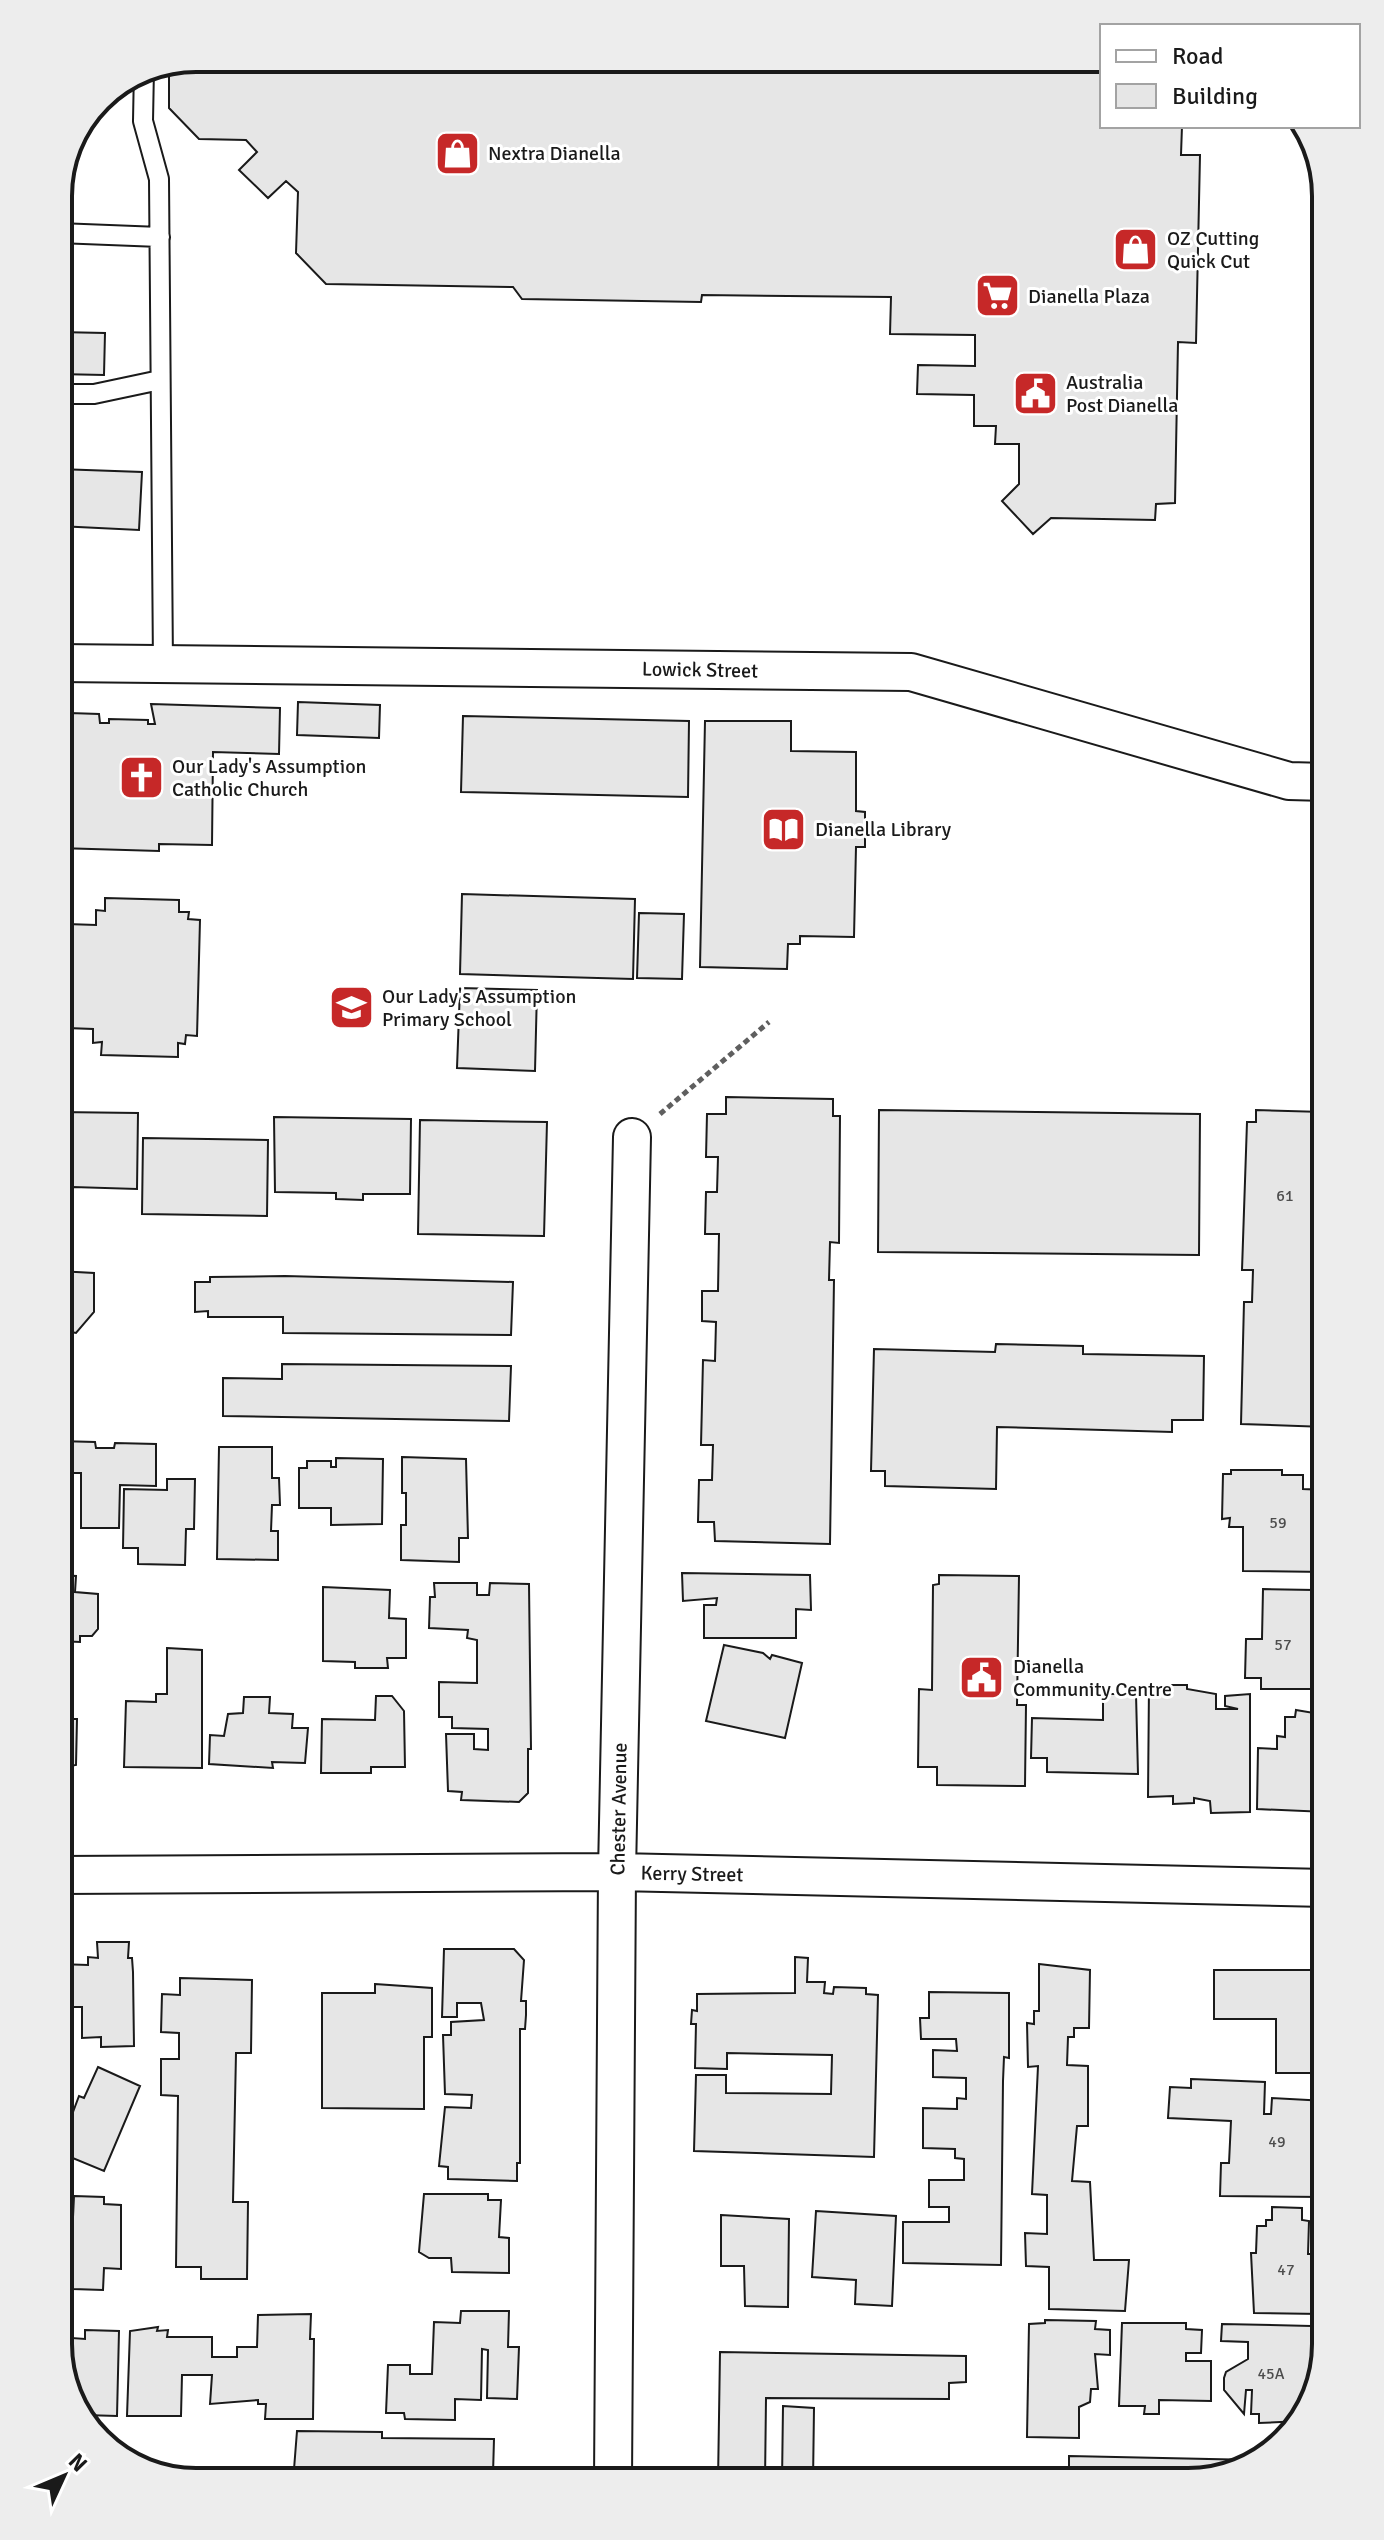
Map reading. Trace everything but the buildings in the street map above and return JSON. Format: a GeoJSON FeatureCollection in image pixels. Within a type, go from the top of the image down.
{"type":"FeatureCollection","features":[{"type":"Feature","properties":{"kind":"street","name":"Lowick Street"},"geometry":{"type":"LineString","coordinates":[[72,663],[911,672],[1289,781],[1312,782]]}},
{"type":"Feature","properties":{"kind":"street","name":"Chester Avenue"},"geometry":{"type":"LineString","coordinates":[[613,2468],[617,1872],[632,1137]]}},
{"type":"Feature","properties":{"kind":"street","name":"Kerry Street"},"geometry":{"type":"LineString","coordinates":[[72,1875],[617,1872],[1312,1888]]}},
{"type":"Feature","properties":{"kind":"lane"},"geometry":{"type":"LineString","coordinates":[[144,85],[143,121],[159,179],[163,665]]}},
{"type":"Feature","properties":{"kind":"lane"},"geometry":{"type":"LineString","coordinates":[[72,234],[160,237]]}},
{"type":"Feature","properties":{"kind":"lane"},"geometry":{"type":"LineString","coordinates":[[72,394],[94,394],[160,380]]}},
{"type":"Feature","properties":{"kind":"path"},"geometry":{"type":"LineString","coordinates":[[632,1137],[769,1022]]}},
{"type":"Feature","properties":{"kind":"place","name":"Nextra Dianella"},"geometry":{"type":"Point","coordinates":[457,153]}},
{"type":"Feature","properties":{"kind":"place","name":"OZ Cutting Quick Cut"},"geometry":{"type":"Point","coordinates":[1136,249]}},
{"type":"Feature","properties":{"kind":"place","name":"Dianella Plaza"},"geometry":{"type":"Point","coordinates":[997,296]}},
{"type":"Feature","properties":{"kind":"place","name":"Australia Post Dianella"},"geometry":{"type":"Point","coordinates":[1035,393]}},
{"type":"Feature","properties":{"kind":"place","name":"Our Lady's Assumption Catholic Church"},"geometry":{"type":"Point","coordinates":[141,778]}},
{"type":"Feature","properties":{"kind":"place","name":"Dianella Library"},"geometry":{"type":"Point","coordinates":[784,829]}},
{"type":"Feature","properties":{"kind":"place","name":"Our Lady's Assumption Primary School"},"geometry":{"type":"Point","coordinates":[351,1007]}},
{"type":"Feature","properties":{"kind":"place","name":"Dianella Community Centre"},"geometry":{"type":"Point","coordinates":[982,1678]}}]}
